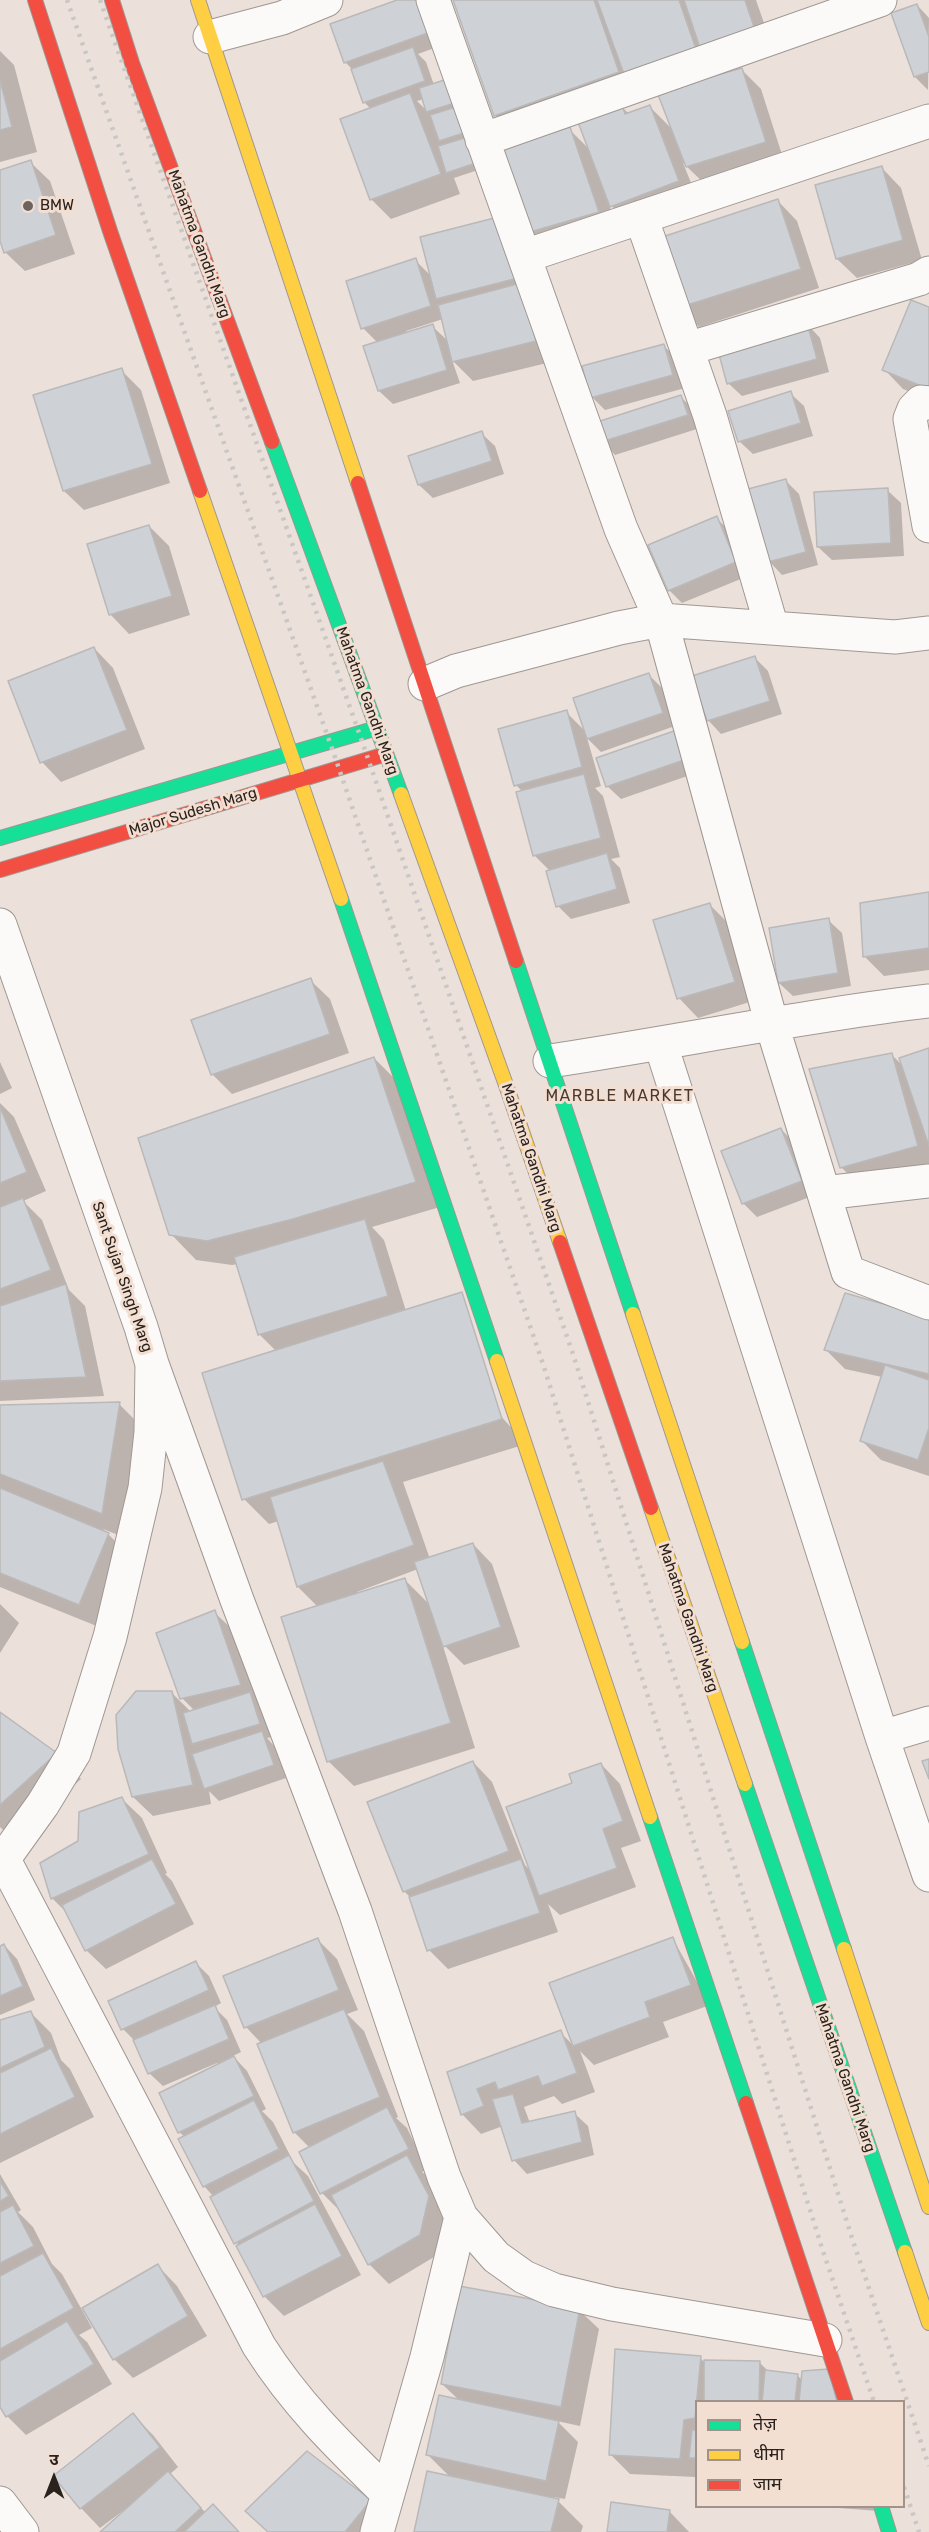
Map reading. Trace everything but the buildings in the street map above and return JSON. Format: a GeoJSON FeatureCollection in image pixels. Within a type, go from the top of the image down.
{"type":"FeatureCollection","features":[{"type":"Feature","properties":{"kind":"main road"},"geometry":{"type":"LineString","coordinates":[[35,0],[110,231],[301,779],[845,2400]]}},
{"type":"Feature","properties":{"kind":"main road","name":"Mahatma Gandhi Marg"},"geometry":{"type":"LineString","coordinates":[[112,0],[136,75],[506,1085],[929,2323]]}},
{"type":"Feature","properties":{"kind":"main road"},"geometry":{"type":"LineString","coordinates":[[204,18],[929,2207]]}},
{"type":"Feature","properties":{"kind":"main road","name":"Major Sudesh Marg"},"geometry":{"type":"LineString","coordinates":[[0,838],[377,728]]}},
{"type":"Feature","properties":{"kind":"main road","name":"Major Sudesh Marg"},"geometry":{"type":"LineString","coordinates":[[0,870],[386,754]]}},
{"type":"Feature","properties":{"kind":"main road"},"geometry":{"type":"LineString","coordinates":[[882,2508],[889,2532]]}},
{"type":"Feature","properties":{"kind":"street"},"geometry":{"type":"LineString","coordinates":[[204,18],[263,0]]}},
{"type":"Feature","properties":{"kind":"street"},"geometry":{"type":"LineString","coordinates":[[204,18],[282,18],[326,0]]}},
{"type":"Feature","properties":{"kind":"street"},"geometry":{"type":"LineString","coordinates":[[433,0],[621,529],[661,620],[772,1025],[848,1272],[929,1303]]}},
{"type":"Feature","properties":{"kind":"street"},"geometry":{"type":"LineString","coordinates":[[482,140],[880,0]]}},
{"type":"Feature","properties":{"kind":"street"},"geometry":{"type":"LineString","coordinates":[[525,256],[929,121]]}},
{"type":"Feature","properties":{"kind":"street"},"geometry":{"type":"LineString","coordinates":[[641,217],[710,416],[772,628]]}},
{"type":"Feature","properties":{"kind":"street"},"geometry":{"type":"LineString","coordinates":[[687,349],[919,279],[929,273]]}},
{"type":"Feature","properties":{"kind":"street"},"geometry":{"type":"LineString","coordinates":[[929,403],[921,402],[914,409],[910,419],[929,526]]}},
{"type":"Feature","properties":{"kind":"street"},"geometry":{"type":"LineString","coordinates":[[425,684],[456,671],[619,628],[661,620],[895,637],[929,633]]}},
{"type":"Feature","properties":{"kind":"street","name":"Sant Sujan Singh Marg"},"geometry":{"type":"LineString","coordinates":[[0,925],[152,1364],[151,1432],[145,1488],[110,1636],[74,1753],[44,1804],[2,1862]]}},
{"type":"Feature","properties":{"kind":"street"},"geometry":{"type":"LineString","coordinates":[[550,1061],[661,1045],[864,1008],[929,1001]]}},
{"type":"Feature","properties":{"kind":"street"},"geometry":{"type":"LineString","coordinates":[[661,1045],[882,1737],[929,1875]]}},
{"type":"Feature","properties":{"kind":"street"},"geometry":{"type":"LineString","coordinates":[[824,1193],[929,1181]]}},
{"type":"Feature","properties":{"kind":"street"},"geometry":{"type":"LineString","coordinates":[[152,1364],[237,1600],[355,1911],[444,2177],[461,2217],[496,2257],[524,2277],[554,2290],[612,2304],[825,2340]]}},
{"type":"Feature","properties":{"kind":"street"},"geometry":{"type":"LineString","coordinates":[[882,1737],[929,1723]]}},
{"type":"Feature","properties":{"kind":"street"},"geometry":{"type":"LineString","coordinates":[[2,1862],[259,2346],[282,2381],[316,2422],[387,2493]]}},
{"type":"Feature","properties":{"kind":"street"},"geometry":{"type":"LineString","coordinates":[[377,2532],[427,2357],[461,2217]]}},
{"type":"Feature","properties":{"kind":"street"},"geometry":{"type":"LineString","coordinates":[[0,2503],[22,2532]]}},
{"type":"Feature","properties":{"kind":"railway"},"geometry":{"type":"LineString","coordinates":[[67,0],[335,757],[543,1364],[822,2248],[873,2400]]}},
{"type":"Feature","properties":{"kind":"railway"},"geometry":{"type":"LineString","coordinates":[[100,0],[364,747],[573,1354],[852,2238],[929,2466]]}},
{"type":"Feature","properties":{"kind":"railway"},"geometry":{"type":"LineString","coordinates":[[905,2490],[919,2532]]}},
{"type":"Feature","properties":{"kind":"traffic: fast"},"geometry":{"type":"LineString","coordinates":[[272,442],[401,794]]}},
{"type":"Feature","properties":{"kind":"traffic: fast"},"geometry":{"type":"LineString","coordinates":[[0,838],[377,728]]}},
{"type":"Feature","properties":{"kind":"traffic: fast"},"geometry":{"type":"LineString","coordinates":[[341,899],[497,1361]]}},
{"type":"Feature","properties":{"kind":"traffic: fast"},"geometry":{"type":"LineString","coordinates":[[516,961],[633,1314]]}},
{"type":"Feature","properties":{"kind":"traffic: fast"},"geometry":{"type":"LineString","coordinates":[[742,1642],[844,1949]]}},
{"type":"Feature","properties":{"kind":"traffic: fast"},"geometry":{"type":"LineString","coordinates":[[745,1784],[905,2252]]}},
{"type":"Feature","properties":{"kind":"traffic: fast"},"geometry":{"type":"LineString","coordinates":[[650,1817],[746,2103]]}},
{"type":"Feature","properties":{"kind":"traffic: fast"},"geometry":{"type":"LineString","coordinates":[[882,2508],[889,2532]]}},
{"type":"Feature","properties":{"kind":"traffic: slow"},"geometry":{"type":"LineString","coordinates":[[198,0],[358,483]]}},
{"type":"Feature","properties":{"kind":"traffic: slow"},"geometry":{"type":"LineString","coordinates":[[200,491],[341,899]]}},
{"type":"Feature","properties":{"kind":"traffic: slow"},"geometry":{"type":"LineString","coordinates":[[401,794],[560,1242]]}},
{"type":"Feature","properties":{"kind":"traffic: slow"},"geometry":{"type":"LineString","coordinates":[[633,1314],[742,1642]]}},
{"type":"Feature","properties":{"kind":"traffic: slow"},"geometry":{"type":"LineString","coordinates":[[497,1361],[650,1817]]}},
{"type":"Feature","properties":{"kind":"traffic: slow"},"geometry":{"type":"LineString","coordinates":[[651,1508],[745,1784]]}},
{"type":"Feature","properties":{"kind":"traffic: slow"},"geometry":{"type":"LineString","coordinates":[[844,1949],[929,2207]]}},
{"type":"Feature","properties":{"kind":"traffic: slow"},"geometry":{"type":"LineString","coordinates":[[905,2252],[929,2323]]}},
{"type":"Feature","properties":{"kind":"traffic: jam"},"geometry":{"type":"LineString","coordinates":[[35,0],[110,231],[200,491]]}},
{"type":"Feature","properties":{"kind":"traffic: jam"},"geometry":{"type":"LineString","coordinates":[[112,0],[132,63],[272,442]]}},
{"type":"Feature","properties":{"kind":"traffic: jam"},"geometry":{"type":"LineString","coordinates":[[358,483],[516,961]]}},
{"type":"Feature","properties":{"kind":"traffic: jam"},"geometry":{"type":"LineString","coordinates":[[0,870],[386,754]]}},
{"type":"Feature","properties":{"kind":"traffic: jam"},"geometry":{"type":"LineString","coordinates":[[560,1242],[651,1508]]}},
{"type":"Feature","properties":{"kind":"traffic: jam"},"geometry":{"type":"LineString","coordinates":[[746,2103],[845,2400]]}},
{"type":"Feature","properties":{"kind":"place","name":"BMW"},"geometry":{"type":"Point","coordinates":[28,206]}},
{"type":"Feature","properties":{"kind":"district","name":"MARBLE MARKET"},"geometry":{"type":"Point","coordinates":[620,1096]}}]}
